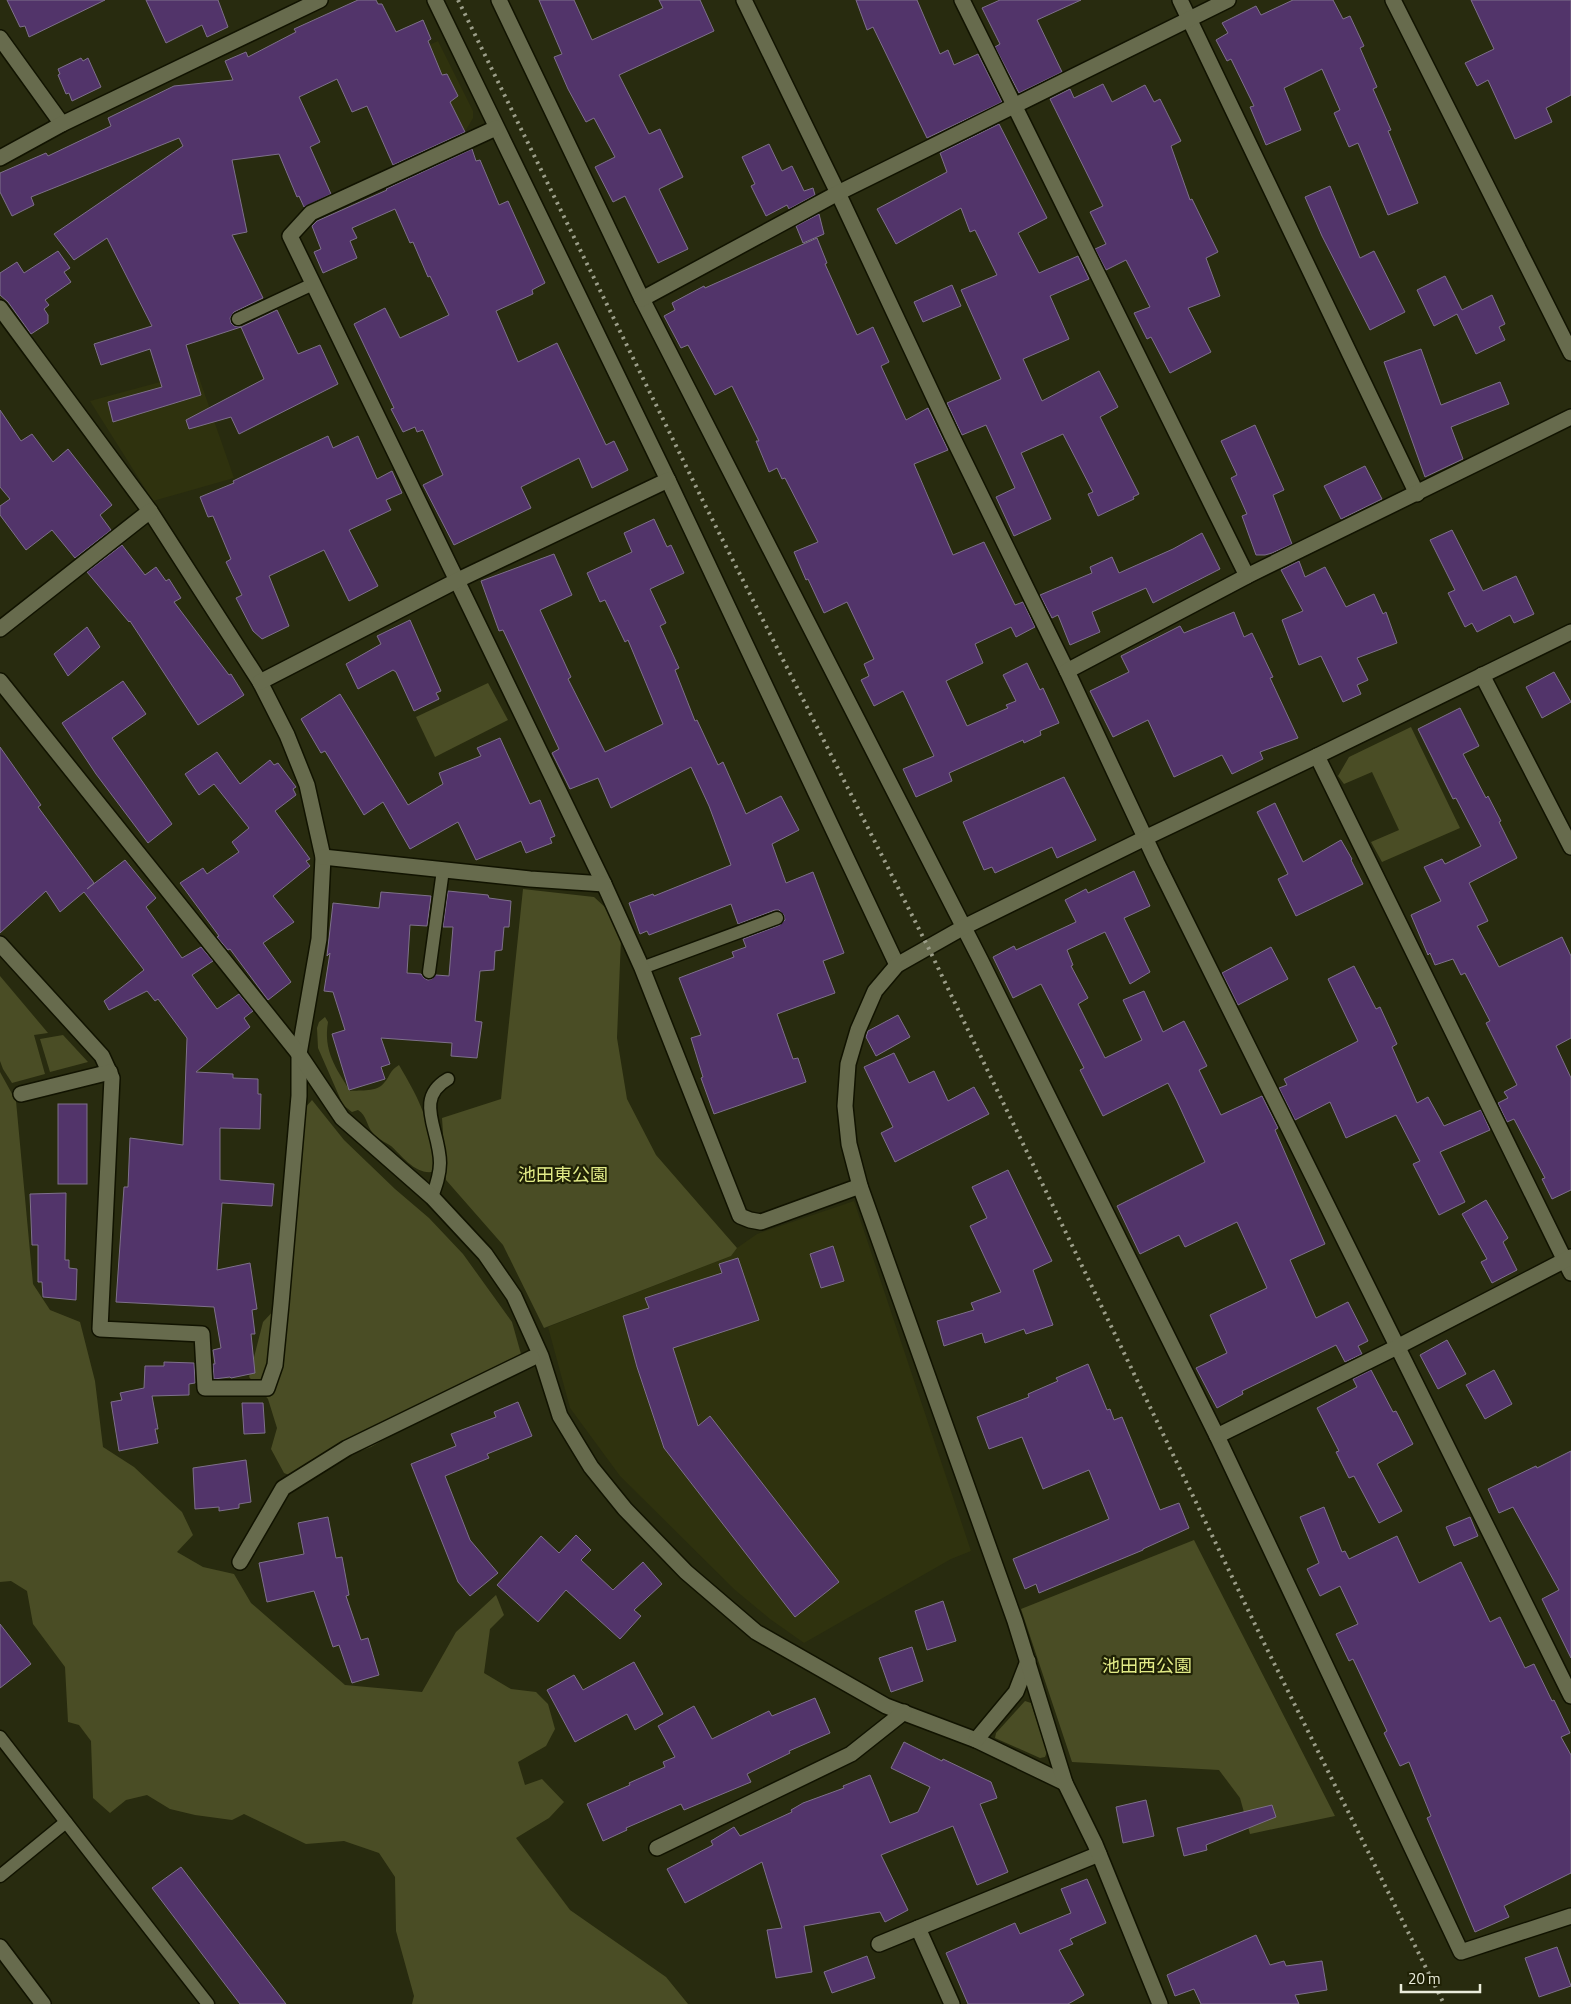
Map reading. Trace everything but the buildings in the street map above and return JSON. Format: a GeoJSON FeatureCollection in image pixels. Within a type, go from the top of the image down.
{"type":"FeatureCollection","features":[{"type":"Feature","properties":{"kind":"street"},"geometry":{"type":"LineString","coordinates":[[0,158],[62,124],[320,0]]}},
{"type":"Feature","properties":{"kind":"street"},"geometry":{"type":"LineString","coordinates":[[435,0],[668,480],[896,964]]}},
{"type":"Feature","properties":{"kind":"street"},"geometry":{"type":"LineString","coordinates":[[499,0],[642,299],[964,927],[1217,1436],[1461,1952],[1571,1916]]}},
{"type":"Feature","properties":{"kind":"street"},"geometry":{"type":"LineString","coordinates":[[744,0],[838,193],[952,436],[1067,671],[1145,838],[1571,1696]]}},
{"type":"Feature","properties":{"kind":"street"},"geometry":{"type":"LineString","coordinates":[[962,0],[1247,576]]}},
{"type":"Feature","properties":{"kind":"street"},"geometry":{"type":"LineString","coordinates":[[1180,0],[1417,494]]}},
{"type":"Feature","properties":{"kind":"street"},"geometry":{"type":"LineString","coordinates":[[642,299],[838,193],[1228,0]]}},
{"type":"Feature","properties":{"kind":"street"},"geometry":{"type":"LineString","coordinates":[[1393,0],[1571,354]]}},
{"type":"Feature","properties":{"kind":"street"},"geometry":{"type":"LineString","coordinates":[[0,38],[62,124]]}},
{"type":"Feature","properties":{"kind":"street"},"geometry":{"type":"LineString","coordinates":[[496,128],[311,213],[290,236],[604,884],[642,968],[740,1216],[761,1222],[860,1186]]}},
{"type":"Feature","properties":{"kind":"street"},"geometry":{"type":"LineString","coordinates":[[0,308],[150,511],[260,682],[287,735],[307,785],[323,857],[319,939],[299,1054],[299,1096],[276,1365],[267,1388],[205,1388],[202,1334],[100,1329],[112,1078],[102,1056],[0,944]]}},
{"type":"Feature","properties":{"kind":"street"},"geometry":{"type":"LineString","coordinates":[[1067,671],[1247,576],[1571,417]]}},
{"type":"Feature","properties":{"kind":"street"},"geometry":{"type":"LineString","coordinates":[[260,682],[456,581],[668,480]]}},
{"type":"Feature","properties":{"kind":"street"},"geometry":{"type":"LineString","coordinates":[[0,629],[150,511]]}},
{"type":"Feature","properties":{"kind":"street"},"geometry":{"type":"LineString","coordinates":[[1160,2004],[1099,1854],[1065,1783],[1028,1661],[860,1186],[848,1134],[845,1106],[848,1064],[858,1030],[875,991],[896,964],[964,927],[1571,632]]}},
{"type":"Feature","properties":{"kind":"street"},"geometry":{"type":"LineString","coordinates":[[1482,675],[1571,847]]}},
{"type":"Feature","properties":{"kind":"street"},"geometry":{"type":"LineString","coordinates":[[0,681],[299,1054],[342,1118],[432,1197],[485,1254],[514,1296],[541,1356],[560,1416],[591,1467],[625,1509],[686,1572],[756,1632],[886,1706],[976,1740],[1065,1783]]}},
{"type":"Feature","properties":{"kind":"street"},"geometry":{"type":"LineString","coordinates":[[1217,1436],[1569,1263],[1317,756]]}},
{"type":"Feature","properties":{"kind":"street"},"geometry":{"type":"LineString","coordinates":[[323,857],[530,880],[604,884]]}},
{"type":"Feature","properties":{"kind":"street"},"geometry":{"type":"LineString","coordinates":[[21,1094],[110,1072]]}},
{"type":"Feature","properties":{"kind":"street"},"geometry":{"type":"LineString","coordinates":[[240,1562],[283,1488],[347,1448],[532,1358]]}},
{"type":"Feature","properties":{"kind":"street"},"geometry":{"type":"LineString","coordinates":[[976,1740],[1016,1692],[1028,1661]]}},
{"type":"Feature","properties":{"kind":"street"},"geometry":{"type":"LineString","coordinates":[[657,1848],[851,1754],[904,1712]]}},
{"type":"Feature","properties":{"kind":"street"},"geometry":{"type":"LineString","coordinates":[[879,1944],[1099,1854]]}},
{"type":"Feature","properties":{"kind":"street"},"geometry":{"type":"LineString","coordinates":[[918,1928],[952,2004]]}},
{"type":"Feature","properties":{"kind":"street"},"geometry":{"type":"LineString","coordinates":[[0,1947],[43,2004]]}},
{"type":"Feature","properties":{"kind":"lane"},"geometry":{"type":"LineString","coordinates":[[238,319],[313,284]]}},
{"type":"Feature","properties":{"kind":"lane"},"geometry":{"type":"LineString","coordinates":[[429,972],[443,870]]}},
{"type":"Feature","properties":{"kind":"lane"},"geometry":{"type":"LineString","coordinates":[[642,968],[777,918]]}},
{"type":"Feature","properties":{"kind":"lane"},"geometry":{"type":"LineString","coordinates":[[432,1197],[438,1181],[440,1163],[429,1106],[432,1093],[438,1085],[448,1079]]}},
{"type":"Feature","properties":{"kind":"lane"},"geometry":{"type":"LineString","coordinates":[[0,1737],[208,2004]]}},
{"type":"Feature","properties":{"kind":"lane"},"geometry":{"type":"LineString","coordinates":[[0,1876],[66,1822]]}},
{"type":"Feature","properties":{"kind":"shaded area"},"geometry":{"type":"Polygon","coordinates":[[[438,41],[473,111],[473,118],[466,130],[434,144],[395,60],[438,41]]]}},
{"type":"Feature","properties":{"kind":"shaded area"},"geometry":{"type":"Polygon","coordinates":[[[197,372],[234,478],[153,501],[90,401],[197,372]]]}},
{"type":"Feature","properties":{"kind":"shaded area"},"geometry":{"type":"Polygon","coordinates":[[[854,1201],[971,1551],[951,1559],[804,1643],[770,1619],[735,1590],[620,1476],[570,1408],[548,1327],[731,1256],[737,1248],[757,1234],[854,1201]]]}},
{"type":"Feature","properties":{"kind":"green space"},"geometry":{"type":"Polygon","coordinates":[[[488,683],[508,720],[435,757],[416,717],[488,683]]]}},
{"type":"Feature","properties":{"kind":"green space"},"geometry":{"type":"Polygon","coordinates":[[[1411,727],[1460,828],[1382,862],[1371,842],[1399,830],[1372,772],[1344,784],[1338,776],[1349,757],[1411,727]]]}},
{"type":"Feature","properties":{"kind":"green space","name":"池田東公園"},"geometry":{"type":"Polygon","coordinates":[[[523,889],[594,897],[607,909],[621,938],[617,1038],[627,1099],[656,1155],[737,1248],[731,1256],[544,1328],[503,1245],[446,1180],[442,1118],[501,1099],[523,889]]]}},
{"type":"Feature","properties":{"kind":"green space"},"geometry":{"type":"Polygon","coordinates":[[[0,976],[48,1033],[34,1035],[45,1074],[12,1083],[3,1069],[0,1061],[0,976]]]}},
{"type":"Feature","properties":{"kind":"green space"},"geometry":{"type":"Polygon","coordinates":[[[325,1017],[328,1022],[327,1042],[329,1051],[350,1091],[368,1090],[381,1086],[399,1065],[424,1115],[433,1155],[432,1172],[420,1170],[409,1164],[391,1146],[374,1134],[361,1112],[358,1110],[352,1112],[343,1105],[318,1048],[317,1028],[319,1022],[325,1017]]]}},
{"type":"Feature","properties":{"kind":"green space"},"geometry":{"type":"Polygon","coordinates":[[[63,1035],[88,1062],[50,1072],[40,1039],[63,1035]]]}},
{"type":"Feature","properties":{"kind":"green space"},"geometry":{"type":"Polygon","coordinates":[[[0,1072],[16,1101],[33,1284],[50,1310],[80,1322],[95,1381],[103,1447],[134,1467],[182,1512],[193,1535],[177,1552],[203,1567],[234,1574],[251,1603],[345,1685],[422,1692],[456,1632],[496,1595],[504,1615],[490,1629],[484,1673],[511,1689],[536,1692],[548,1704],[555,1729],[546,1746],[518,1762],[525,1785],[542,1779],[564,1802],[549,1818],[516,1838],[570,1910],[666,1977],[688,2004],[412,2004],[414,1996],[396,1931],[395,1877],[379,1853],[344,1841],[306,1844],[244,1814],[232,1820],[195,1815],[170,1809],[147,1795],[126,1800],[110,1813],[93,1798],[91,1741],[79,1725],[68,1722],[65,1667],[33,1624],[27,1591],[11,1581],[0,1582],[0,1072]]]}},
{"type":"Feature","properties":{"kind":"green space"},"geometry":{"type":"Polygon","coordinates":[[[312,1100],[344,1140],[395,1189],[429,1218],[463,1254],[512,1322],[521,1354],[457,1398],[371,1447],[350,1455],[332,1452],[296,1478],[284,1473],[271,1449],[277,1428],[268,1399],[249,1377],[263,1322],[289,1294],[299,1198],[303,1110],[312,1100]]]}},
{"type":"Feature","properties":{"kind":"green space","name":"池田西公園"},"geometry":{"type":"Polygon","coordinates":[[[1194,1540],[1335,1816],[1250,1834],[1240,1798],[1219,1770],[1072,1762],[1021,1609],[1194,1540]]]}},
{"type":"Feature","properties":{"kind":"green space"},"geometry":{"type":"Polygon","coordinates":[[[1025,1701],[1031,1703],[1047,1752],[1045,1757],[1040,1758],[995,1738],[996,1733],[1025,1701]]]}},
{"type":"Feature","properties":{"kind":"railway"},"geometry":{"type":"LineString","coordinates":[[458,0],[704,503],[928,947],[1263,1641],[1444,2004]]}}]}
